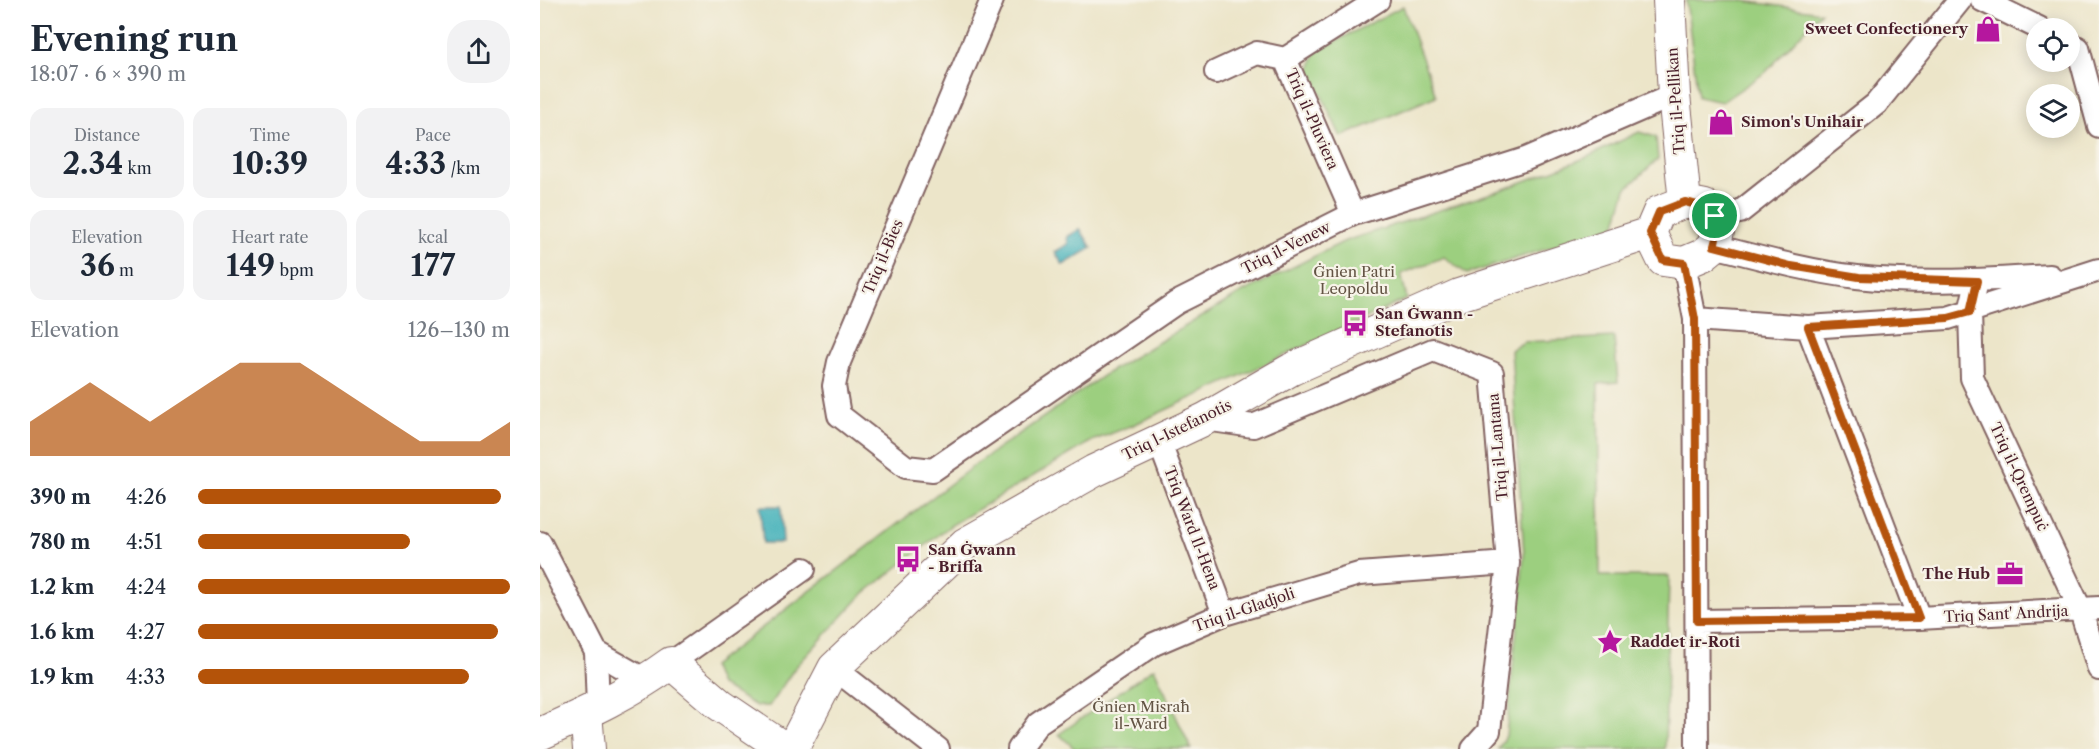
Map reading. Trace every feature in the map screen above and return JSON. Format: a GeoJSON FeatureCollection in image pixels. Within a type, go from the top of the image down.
{"type":"FeatureCollection","features":[{"type":"Feature","properties":{"kind":"street","name":"Triq il-Bies"},"geometry":{"type":"LineString","coordinates":[[933,470],[906,467],[839,415],[834,386],[839,362],[992,0]]}},
{"type":"Feature","properties":{"kind":"street","name":"Triq il-Pluviera"},"geometry":{"type":"LineString","coordinates":[[1353,214],[1285,59],[1378,0]]}},
{"type":"Feature","properties":{"kind":"street","name":"Triq il-Pellikan"},"geometry":{"type":"LineString","coordinates":[[1669,0],[1674,95],[1685,202]]}},
{"type":"Feature","properties":{"kind":"street"},"geometry":{"type":"LineString","coordinates":[[1960,0],[1876,104],[1714,231],[1703,255],[1684,263],[1663,260],[1650,233],[1659,212],[1685,202],[1705,206],[1714,231],[1791,266],[1859,277],[1977,281],[2091,272]]}},
{"type":"Feature","properties":{"kind":"street"},"geometry":{"type":"LineString","coordinates":[[1982,0],[2026,22]]}},
{"type":"Feature","properties":{"kind":"street"},"geometry":{"type":"LineString","coordinates":[[1216,72],[1257,53],[1285,59]]}},
{"type":"Feature","properties":{"kind":"street"},"geometry":{"type":"LineString","coordinates":[[2080,55],[2099,126]]}},
{"type":"Feature","properties":{"kind":"street","name":"Triq il-Venew"},"geometry":{"type":"LineString","coordinates":[[933,470],[1176,303],[1353,214],[1526,159],[1674,95]]}},
{"type":"Feature","properties":{"kind":"street","name":"Triq l-Istefanotis"},"geometry":{"type":"LineString","coordinates":[[792,749],[834,668],[965,543],[1094,471],[1204,420],[1292,369],[1459,295],[1650,233]]}},
{"type":"Feature","properties":{"kind":"street"},"geometry":{"type":"LineString","coordinates":[[1684,263],[1695,319],[1697,749]]}},
{"type":"Feature","properties":{"kind":"street"},"geometry":{"type":"LineString","coordinates":[[1695,319],[1808,327],[1948,318],[2091,272]]}},
{"type":"Feature","properties":{"kind":"street","name":"Triq il-Qrempuċ"},"geometry":{"type":"LineString","coordinates":[[1977,281],[1970,312],[1972,378],[2090,609],[2099,669]]}},
{"type":"Feature","properties":{"kind":"street"},"geometry":{"type":"LineString","coordinates":[[1808,327],[1919,618]]}},
{"type":"Feature","properties":{"kind":"street","name":"Triq il-Lantana"},"geometry":{"type":"LineString","coordinates":[[1204,420],[1252,426],[1433,350],[1492,373],[1508,563],[1489,731],[1473,749]]}},
{"type":"Feature","properties":{"kind":"street","name":"Triq Ward Il-Hena"},"geometry":{"type":"LineString","coordinates":[[1159,441],[1224,614]]}},
{"type":"Feature","properties":{"kind":"street"},"geometry":{"type":"LineString","coordinates":[[540,543],[596,652],[589,749]]}},
{"type":"Feature","properties":{"kind":"street","name":"Triq il-Gladjoli"},"geometry":{"type":"LineString","coordinates":[[1019,749],[1038,723],[1154,644],[1224,614],[1359,574],[1508,563]]}},
{"type":"Feature","properties":{"kind":"street"},"geometry":{"type":"LineString","coordinates":[[540,734],[592,710],[659,672],[804,569]]}},
{"type":"Feature","properties":{"kind":"street","name":"Triq Sant' Andrija"},"geometry":{"type":"LineString","coordinates":[[1697,621],[1919,618],[2090,609]]}},
{"type":"Feature","properties":{"kind":"street"},"geometry":{"type":"LineString","coordinates":[[596,652],[659,672],[720,705],[786,749]]}},
{"type":"Feature","properties":{"kind":"street"},"geometry":{"type":"LineString","coordinates":[[834,668],[938,749]]}},
{"type":"Feature","properties":{"kind":"green space"},"geometry":{"type":"Polygon","coordinates":[[[1686,0],[1737,0],[1821,12],[1766,72],[1722,102],[1698,97],[1686,0]]]}},
{"type":"Feature","properties":{"kind":"green space"},"geometry":{"type":"Polygon","coordinates":[[[1403,6],[1436,96],[1341,137],[1310,71],[1315,52],[1403,6]]]}},
{"type":"Feature","properties":{"kind":"green space","name":"Ġnien Patri Leopoldu"},"geometry":{"type":"Polygon","coordinates":[[[1639,132],[1656,137],[1658,159],[1626,189],[1615,227],[1467,274],[1444,257],[1401,274],[1407,299],[1133,425],[1092,441],[950,526],[861,596],[794,669],[769,706],[756,706],[720,685],[712,666],[976,464],[1107,373],[1241,293],[1345,241],[1504,189],[1585,158],[1639,132]]]}},
{"type":"Feature","properties":{"kind":"green space"},"geometry":{"type":"Polygon","coordinates":[[[1614,337],[1618,382],[1598,384],[1600,576],[1669,576],[1665,749],[1498,749],[1506,736],[1524,555],[1511,350],[1524,342],[1614,337]]]}},
{"type":"Feature","properties":{"kind":"green space","name":"Ġnien Misraħ il-Ward"},"geometry":{"type":"Polygon","coordinates":[[[1154,668],[1191,749],[1075,749],[1059,734],[1154,668]]]}},
{"type":"Feature","properties":{"kind":"water"},"geometry":{"type":"Polygon","coordinates":[[[1080,229],[1092,248],[1063,265],[1055,252],[1068,244],[1067,237],[1080,229]]]}},
{"type":"Feature","properties":{"kind":"water"},"geometry":{"type":"Polygon","coordinates":[[[760,506],[781,506],[783,543],[763,543],[760,506]]]}},
{"type":"Feature","properties":{"kind":"place","name":"Sweet Confectionery"},"geometry":{"type":"Point","coordinates":[1988,29]}},
{"type":"Feature","properties":{"kind":"place","name":"Simon's Unihair"},"geometry":{"type":"Point","coordinates":[1721,122]}},
{"type":"Feature","properties":{"kind":"place","name":"San Ġwann - Stefanotis"},"geometry":{"type":"Point","coordinates":[1355,323]}},
{"type":"Feature","properties":{"kind":"place","name":"San Ġwann - Briffa"},"geometry":{"type":"Point","coordinates":[908,559]}},
{"type":"Feature","properties":{"kind":"place","name":"The Hub"},"geometry":{"type":"Point","coordinates":[2010,574]}},
{"type":"Feature","properties":{"kind":"place","name":"Raddet ir-Roti"},"geometry":{"type":"Point","coordinates":[1610,642]}},
{"type":"Feature","properties":{"kind":"route"},"geometry":{"type":"LineString","coordinates":[[1685,202],[1705,206],[1715,216],[1718,231],[1714,246],[1791,266],[1859,277],[1977,281],[1970,312],[1948,318],[1808,327],[1919,618],[1697,621],[1695,319],[1684,263],[1663,260],[1650,233],[1659,212],[1677,204],[1685,202]]}}]}
